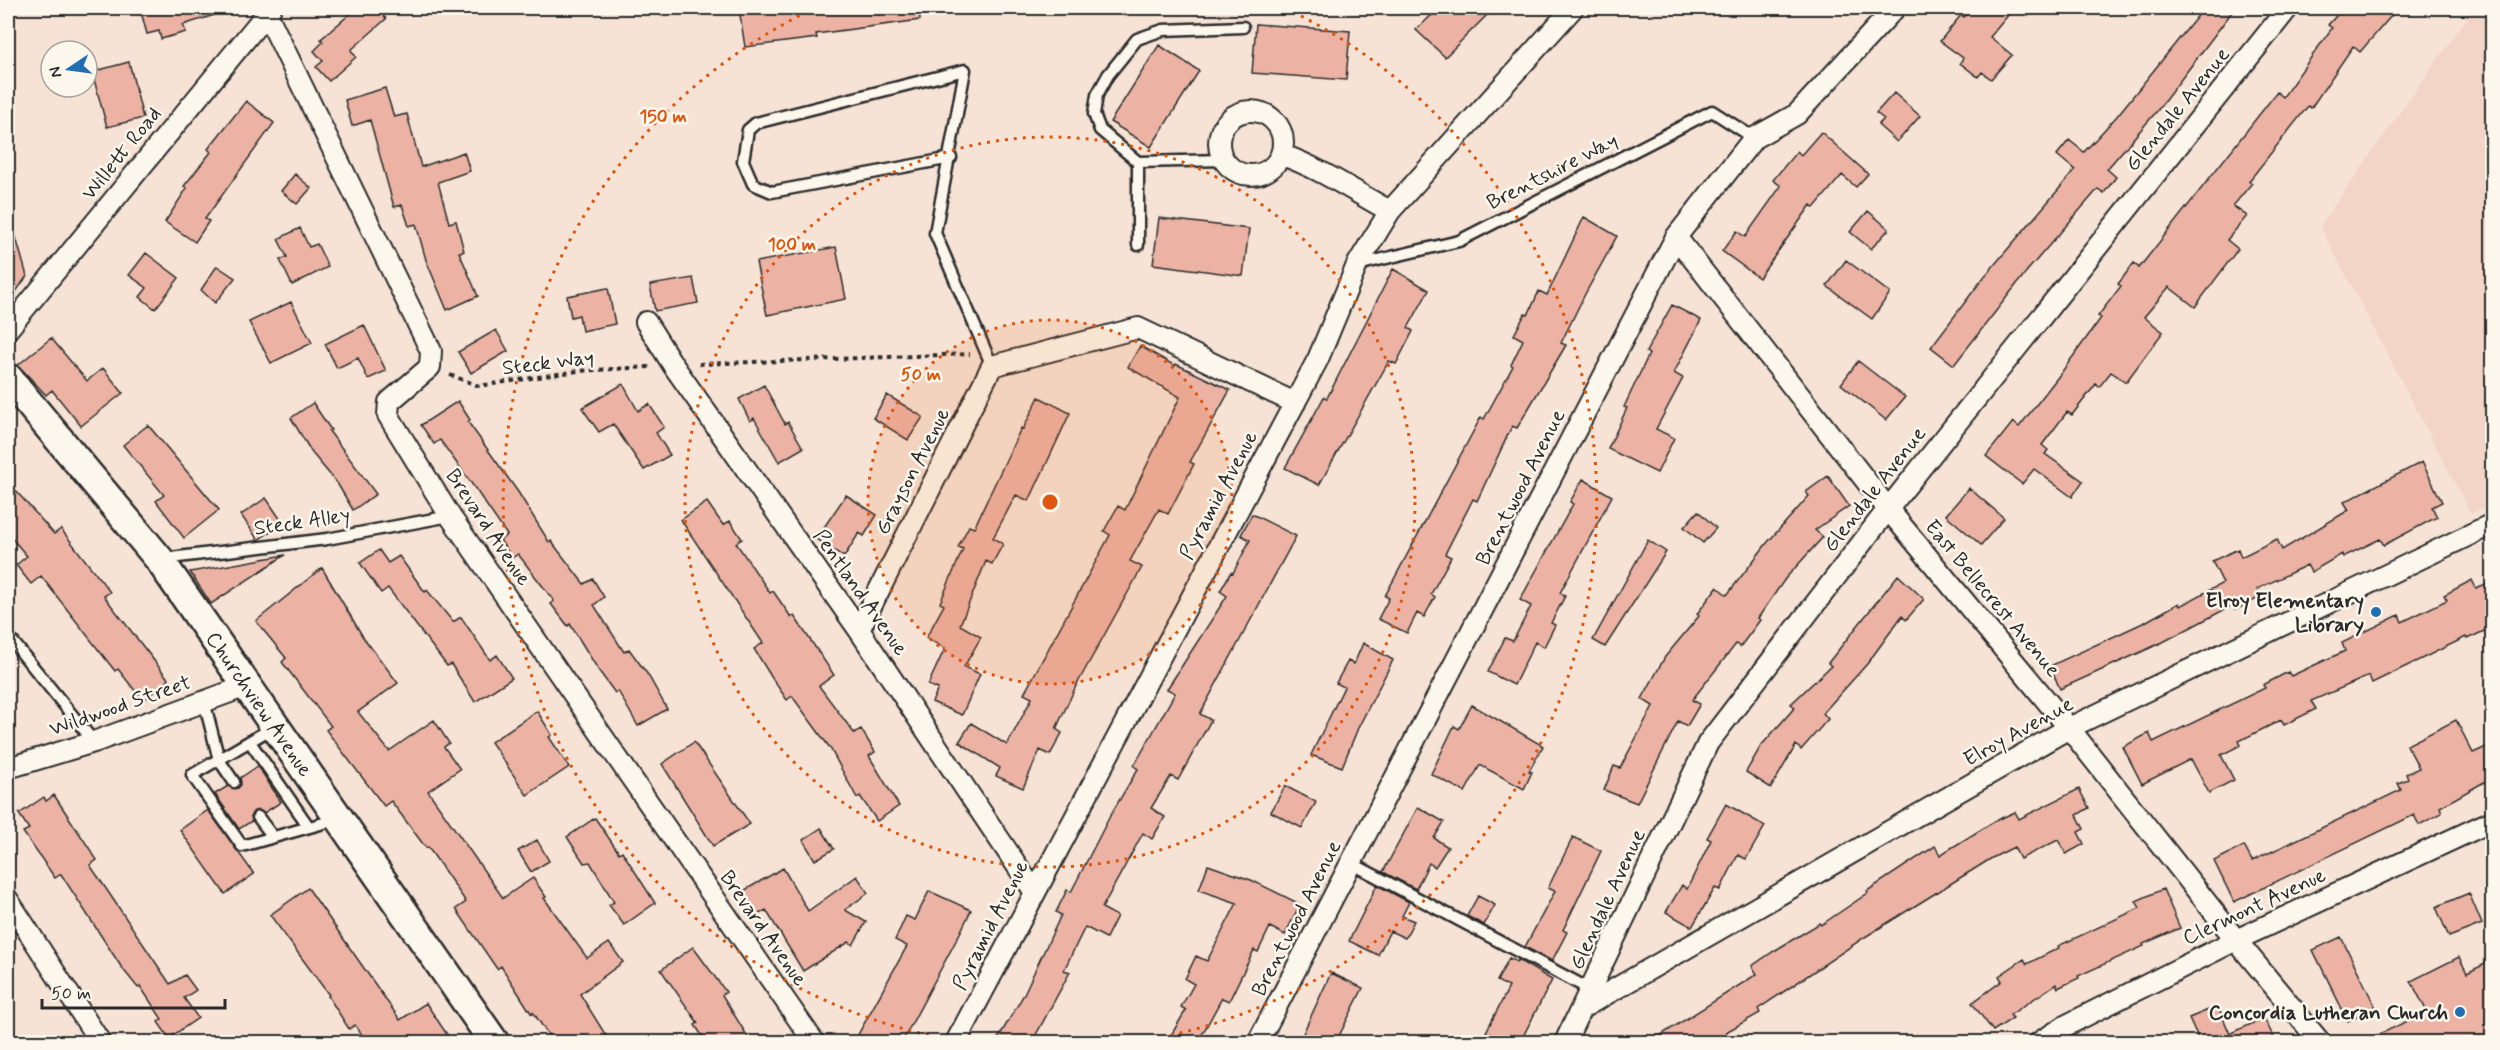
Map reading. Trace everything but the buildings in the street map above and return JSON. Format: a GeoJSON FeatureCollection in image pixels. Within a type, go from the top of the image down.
{"type":"FeatureCollection","features":[{"type":"Feature","properties":{"kind":"street","name":"Pyramid Avenue"},"geometry":{"type":"LineString","coordinates":[[956,1042],[1034,891],[1295,403],[1318,358],[1357,265],[1390,211],[1573,8]]}},
{"type":"Feature","properties":{"kind":"street","name":"Brentwood Avenue"},"geometry":{"type":"LineString","coordinates":[[1258,1042],[1676,237],[1754,138],[1797,114],[1895,8]]}},
{"type":"Feature","properties":{"kind":"street","name":"Glendale Avenue"},"geometry":{"type":"LineString","coordinates":[[1565,1042],[1708,743],[1888,509],[2288,8]]}},
{"type":"Feature","properties":{"kind":"street"},"geometry":{"type":"LineString","coordinates":[[269,10],[431,351],[430,367]]}},
{"type":"Feature","properties":{"kind":"street","name":"Willett Road"},"geometry":{"type":"LineString","coordinates":[[8,329],[269,10]]}},
{"type":"Feature","properties":{"kind":"street"},"geometry":{"type":"LineString","coordinates":[[1253,111],[1272,118],[1283,135],[1282,155],[1276,165],[1267,172],[1253,176],[1242,175],[1230,168],[1224,160],[1220,150],[1222,130],[1228,121],[1244,112],[1253,111]]}},
{"type":"Feature","properties":{"kind":"street"},"geometry":{"type":"LineString","coordinates":[[1282,155],[1307,164],[1326,177],[1390,211]]}},
{"type":"Feature","properties":{"kind":"street","name":"East Bellecrest Avenue"},"geometry":{"type":"LineString","coordinates":[[1676,237],[1888,509],[2069,728],[2236,940],[2320,1042]]}},
{"type":"Feature","properties":{"kind":"street","name":"Pentland Avenue"},"geometry":{"type":"LineString","coordinates":[[646,322],[673,365],[859,630],[1034,891]]}},
{"type":"Feature","properties":{"kind":"street"},"geometry":{"type":"LineString","coordinates":[[989,360],[1138,328],[1295,403]]}},
{"type":"Feature","properties":{"kind":"street","name":"Grayson Avenue"},"geometry":{"type":"LineString","coordinates":[[859,630],[989,360]]}},
{"type":"Feature","properties":{"kind":"street","name":"Brevard Avenue"},"geometry":{"type":"LineString","coordinates":[[430,367],[389,402],[388,415],[450,516],[814,1042]]}},
{"type":"Feature","properties":{"kind":"street","name":"Churchview Avenue"},"geometry":{"type":"LineString","coordinates":[[8,378],[159,559],[249,685],[274,727],[340,818],[494,1042]]}},
{"type":"Feature","properties":{"kind":"street","name":"Elroy Avenue"},"geometry":{"type":"LineString","coordinates":[[1582,1008],[2069,728],[2493,524]]}},
{"type":"Feature","properties":{"kind":"street","name":"Wildwood Street"},"geometry":{"type":"LineString","coordinates":[[8,768],[94,742],[249,685]]}},
{"type":"Feature","properties":{"kind":"street","name":"Clermont Avenue"},"geometry":{"type":"LineString","coordinates":[[2040,1042],[2067,1025],[2236,940],[2493,821]]}},
{"type":"Feature","properties":{"kind":"street"},"geometry":{"type":"LineString","coordinates":[[8,900],[100,1042]]}},
{"type":"Feature","properties":{"kind":"lane"},"geometry":{"type":"LineString","coordinates":[[1224,160],[1138,162],[1100,130],[1094,114],[1097,95],[1108,75],[1137,39],[1163,30],[1243,27]]}},
{"type":"Feature","properties":{"kind":"lane"},"geometry":{"type":"LineString","coordinates":[[951,158],[772,192],[753,184],[743,160],[747,130],[756,123],[965,70],[951,158],[935,233],[989,360]]}},
{"type":"Feature","properties":{"kind":"lane","name":"Brentshire Way"},"geometry":{"type":"LineString","coordinates":[[1357,265],[1459,241],[1712,111],[1754,138]]}},
{"type":"Feature","properties":{"kind":"lane"},"geometry":{"type":"LineString","coordinates":[[1138,162],[1138,245]]}},
{"type":"Feature","properties":{"kind":"lane","name":"Steck Alley"},"geometry":{"type":"LineString","coordinates":[[159,559],[327,540],[450,516]]}},
{"type":"Feature","properties":{"kind":"lane"},"geometry":{"type":"LineString","coordinates":[[8,636],[94,742]]}},
{"type":"Feature","properties":{"kind":"lane"},"geometry":{"type":"LineString","coordinates":[[204,701],[219,760],[234,782]]}},
{"type":"Feature","properties":{"kind":"lane"},"geometry":{"type":"LineString","coordinates":[[274,727],[192,775],[242,846],[340,818]]}},
{"type":"Feature","properties":{"kind":"lane"},"geometry":{"type":"LineString","coordinates":[[250,742],[309,827]]}},
{"type":"Feature","properties":{"kind":"lane"},"geometry":{"type":"LineString","coordinates":[[258,817],[273,837]]}},
{"type":"Feature","properties":{"kind":"lane"},"geometry":{"type":"LineString","coordinates":[[1351,863],[1591,990]]}},
{"type":"Feature","properties":{"kind":"path","name":"Steck Way"},"geometry":{"type":"LineString","coordinates":[[430,367],[479,386],[578,371],[673,365],[989,360]]}},
{"type":"Feature","properties":{"kind":"shaded area"},"geometry":{"type":"Polygon","coordinates":[[[2474,8],[2492,8],[2492,504],[2471,514],[2320,226],[2474,8]]]}},
{"type":"Feature","properties":{"kind":"place","name":"Elroy Elementary Library"},"geometry":{"type":"Point","coordinates":[2376,612]}},
{"type":"Feature","properties":{"kind":"place","name":"Concordia Lutheran Church"},"geometry":{"type":"Point","coordinates":[2460,1012]}}]}
